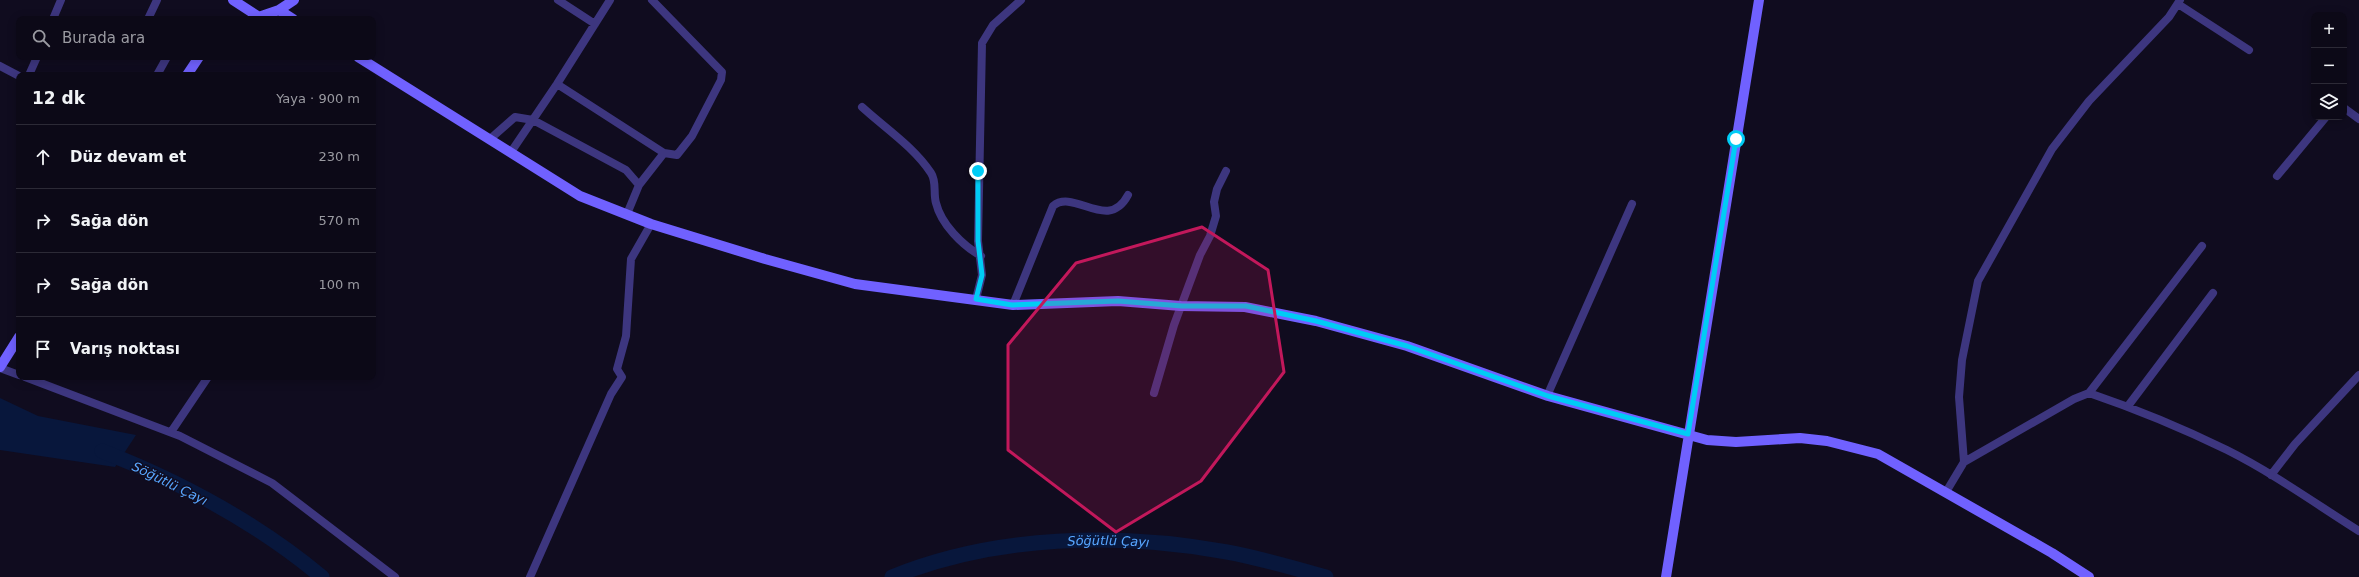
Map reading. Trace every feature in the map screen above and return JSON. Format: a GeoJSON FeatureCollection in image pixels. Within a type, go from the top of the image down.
{"type":"FeatureCollection","features":[{"type":"Feature","properties":{"kind":"street"},"geometry":{"type":"LineString","coordinates":[[54,16],[61,0]]}},
{"type":"Feature","properties":{"kind":"street"},"geometry":{"type":"LineString","coordinates":[[149,16],[157,0]]}},
{"type":"Feature","properties":{"kind":"street"},"geometry":{"type":"LineString","coordinates":[[233,0],[253,16]]}},
{"type":"Feature","properties":{"kind":"street"},"geometry":{"type":"LineString","coordinates":[[262,16],[279,10],[294,0]]}},
{"type":"Feature","properties":{"kind":"street"},"geometry":{"type":"LineString","coordinates":[[558,0],[595,24]]}},
{"type":"Feature","properties":{"kind":"street"},"geometry":{"type":"LineString","coordinates":[[511,152],[557,84],[610,0]]}},
{"type":"Feature","properties":{"kind":"street"},"geometry":{"type":"LineString","coordinates":[[557,84],[664,153],[677,155],[692,136],[721,80],[722,72],[652,0]]}},
{"type":"Feature","properties":{"kind":"street"},"geometry":{"type":"LineString","coordinates":[[976,299],[982,275],[981,256],[978,241],[982,43],[993,25],[1021,0]]}},
{"type":"Feature","properties":{"kind":"street"},"geometry":{"type":"LineString","coordinates":[[1666,573],[1758,0]]}},
{"type":"Feature","properties":{"kind":"street"},"geometry":{"type":"LineString","coordinates":[[1964,462],[1959,398],[1962,360],[1978,281],[2052,150],[2089,101],[2169,17],[2179,2],[2249,50]]}},
{"type":"Feature","properties":{"kind":"street"},"geometry":{"type":"LineString","coordinates":[[279,10],[289,16]]}},
{"type":"Feature","properties":{"kind":"street"},"geometry":{"type":"LineString","coordinates":[[30,72],[36,60]]}},
{"type":"Feature","properties":{"kind":"street"},"geometry":{"type":"LineString","coordinates":[[159,72],[165,60]]}},
{"type":"Feature","properties":{"kind":"street"},"geometry":{"type":"LineString","coordinates":[[189,72],[197,60]]}},
{"type":"Feature","properties":{"kind":"street"},"geometry":{"type":"LineString","coordinates":[[363,60],[580,196],[651,224],[765,259],[855,284],[1012,305],[1118,301],[1182,306],[1246,306],[1316,321],[1407,346],[1547,396],[1707,440],[1736,442],[1800,438],[1826,440],[1878,454],[1946,492],[2089,577]]}},
{"type":"Feature","properties":{"kind":"street"},"geometry":{"type":"LineString","coordinates":[[0,66],[16,74]]}},
{"type":"Feature","properties":{"kind":"street"},"geometry":{"type":"LineString","coordinates":[[862,107],[918,156],[932,174],[939,213],[970,250],[981,256]]}},
{"type":"Feature","properties":{"kind":"street"},"geometry":{"type":"LineString","coordinates":[[2347,110],[2359,119]]}},
{"type":"Feature","properties":{"kind":"street"},"geometry":{"type":"LineString","coordinates":[[490,139],[515,117],[533,120],[626,170],[638,185]]}},
{"type":"Feature","properties":{"kind":"street"},"geometry":{"type":"LineString","coordinates":[[2277,176],[2324,120]]}},
{"type":"Feature","properties":{"kind":"street"},"geometry":{"type":"LineString","coordinates":[[627,214],[638,185],[664,153]]}},
{"type":"Feature","properties":{"kind":"street"},"geometry":{"type":"LineString","coordinates":[[1154,392],[1200,255],[1210,236],[1216,216],[1214,202],[1217,189],[1226,171]]}},
{"type":"Feature","properties":{"kind":"street"},"geometry":{"type":"LineString","coordinates":[[1012,305],[1052,206],[1064,201],[1100,210],[1112,210],[1120,205],[1128,195]]}},
{"type":"Feature","properties":{"kind":"street"},"geometry":{"type":"LineString","coordinates":[[1547,396],[1632,204]]}},
{"type":"Feature","properties":{"kind":"street"},"geometry":{"type":"LineString","coordinates":[[530,577],[611,394],[622,377],[617,369],[626,336],[632,260],[651,224]]}},
{"type":"Feature","properties":{"kind":"street"},"geometry":{"type":"LineString","coordinates":[[1946,492],[1964,462],[2074,399],[2089,393],[2202,246]]}},
{"type":"Feature","properties":{"kind":"street"},"geometry":{"type":"LineString","coordinates":[[2128,406],[2213,293]]}},
{"type":"Feature","properties":{"kind":"street"},"geometry":{"type":"LineString","coordinates":[[16,342],[0,367],[16,374]]}},
{"type":"Feature","properties":{"kind":"street"},"geometry":{"type":"LineString","coordinates":[[2271,475],[2295,444],[2359,375]]}},
{"type":"Feature","properties":{"kind":"street"},"geometry":{"type":"LineString","coordinates":[[33,380],[171,432],[229,459],[272,483],[395,577]]}},
{"type":"Feature","properties":{"kind":"street"},"geometry":{"type":"LineString","coordinates":[[171,432],[206,380]]}},
{"type":"Feature","properties":{"kind":"street"},"geometry":{"type":"LineString","coordinates":[[2089,393],[2128,406],[2228,450],[2271,475],[2359,531]]}},
{"type":"Feature","properties":{"kind":"highlighted area"},"geometry":{"type":"Polygon","coordinates":[[[1202,227],[1268,270],[1284,372],[1201,481],[1116,532],[1008,450],[1008,345],[1076,263],[1202,227]]]}},
{"type":"Feature","properties":{"kind":"water"},"geometry":{"type":"Polygon","coordinates":[[[0,398],[38,416],[136,435],[115,467],[0,450],[0,398]]]}},
{"type":"Feature","properties":{"kind":"waterway","name":"Söğütlü Çayı"},"geometry":{"type":"LineString","coordinates":[[102,451],[160,476],[217,505],[271,538],[322,577]]}},
{"type":"Feature","properties":{"kind":"waterway","name":"Söğütlü Çayı"},"geometry":{"type":"LineString","coordinates":[[892,577],[931,563],[1015,545],[1057,541],[1100,540],[1186,546],[1227,552],[1264,560],[1326,577]]}},
{"type":"Feature","properties":{"kind":"route"},"geometry":{"type":"LineString","coordinates":[[978,171],[978,241],[982,261],[982,275],[976,299],[1012,305],[1118,301],[1182,306],[1246,306],[1316,321],[1407,346],[1548,396],[1688,434],[1736,139]]}}]}
